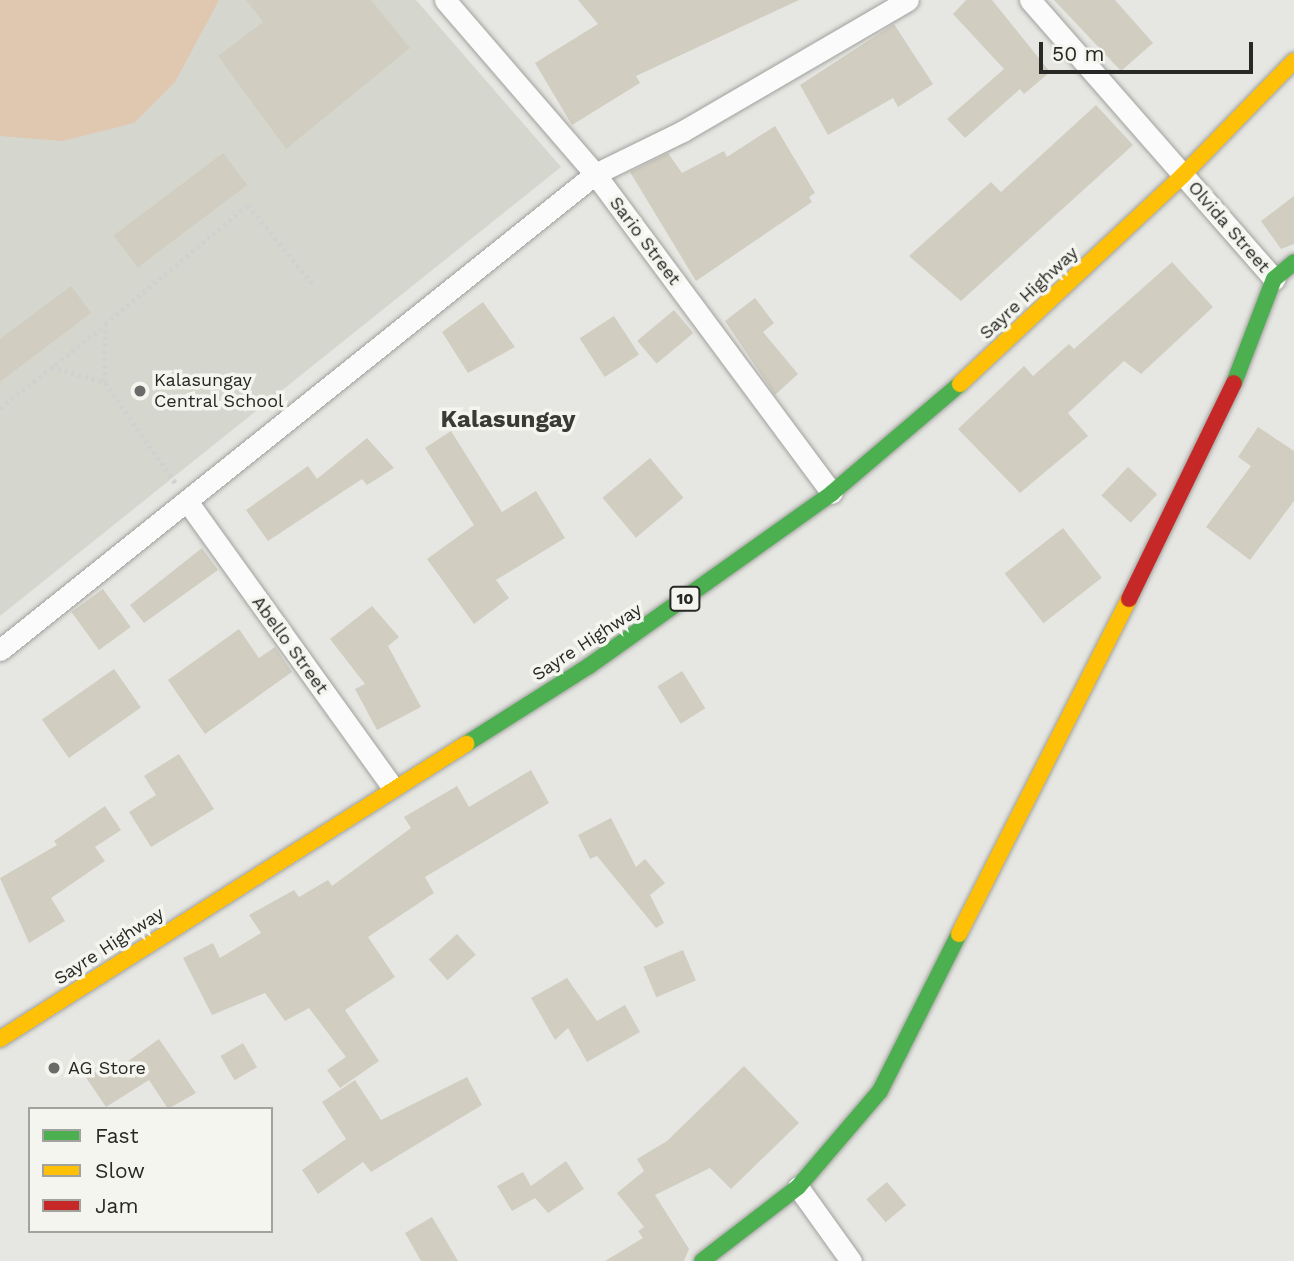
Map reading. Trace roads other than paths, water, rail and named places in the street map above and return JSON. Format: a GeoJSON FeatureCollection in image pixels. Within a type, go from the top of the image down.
{"type":"FeatureCollection","features":[{"type":"Feature","properties":{"kind":"main road","name":"Sayre Highway"},"geometry":{"type":"LineString","coordinates":[[0,1039],[392,787],[589,666],[832,493],[940,403],[1183,175],[1294,61]]}},
{"type":"Feature","properties":{"kind":"main road"},"geometry":{"type":"LineString","coordinates":[[702,1261],[798,1187],[880,1091],[1180,498],[1232,389],[1274,279],[1294,262]]}},
{"type":"Feature","properties":{"kind":"street","name":"Sario Street"},"geometry":{"type":"LineString","coordinates":[[445,0],[595,174],[832,493]]}},
{"type":"Feature","properties":{"kind":"street"},"geometry":{"type":"LineString","coordinates":[[0,650],[189,504],[595,174],[683,131],[908,0]]}},
{"type":"Feature","properties":{"kind":"street","name":"Olvida Street"},"geometry":{"type":"LineString","coordinates":[[1030,0],[1274,279]]}},
{"type":"Feature","properties":{"kind":"street","name":"Abello Street"},"geometry":{"type":"LineString","coordinates":[[189,504],[392,787]]}},
{"type":"Feature","properties":{"kind":"street"},"geometry":{"type":"LineString","coordinates":[[798,1187],[851,1261]]}},
{"type":"Feature","properties":{"kind":"place","name":"Kalasungay Central School"},"geometry":{"type":"Point","coordinates":[140,391]}},
{"type":"Feature","properties":{"kind":"place","name":"AG Store"},"geometry":{"type":"Point","coordinates":[54,1068]}},
{"type":"Feature","properties":{"kind":"district","name":"Kalasungay"},"geometry":{"type":"Point","coordinates":[508,420]}}]}
